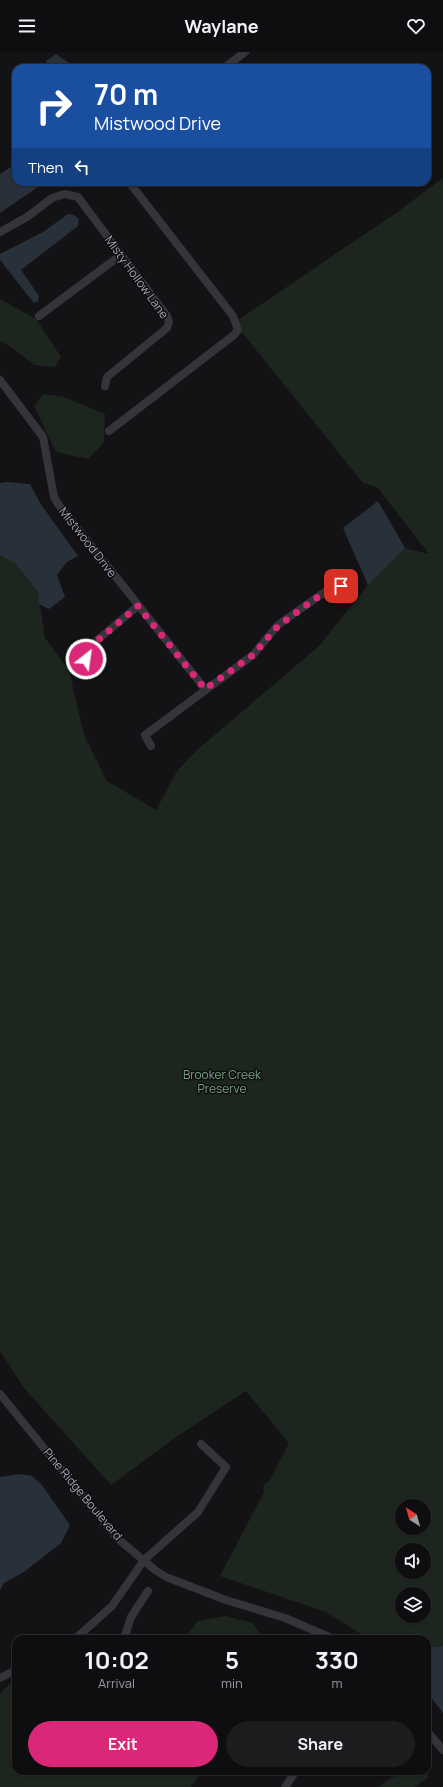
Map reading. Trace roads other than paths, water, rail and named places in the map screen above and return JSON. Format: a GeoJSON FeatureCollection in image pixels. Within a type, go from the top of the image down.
{"type":"FeatureCollection","features":[{"type":"Feature","properties":{"kind":"street"},"geometry":{"type":"LineString","coordinates":[[229,64],[245,52]]}},
{"type":"Feature","properties":{"kind":"street"},"geometry":{"type":"LineString","coordinates":[[109,432],[234,335],[238,330],[233,316],[132,186]]}},
{"type":"Feature","properties":{"kind":"street","name":"Misty Hollow Lane"},"geometry":{"type":"LineString","coordinates":[[0,232],[27,217],[52,198],[65,194],[78,197],[167,316],[169,322],[167,328],[108,377],[105,386]]}},
{"type":"Feature","properties":{"kind":"street"},"geometry":{"type":"LineString","coordinates":[[39,316],[121,255]]}},
{"type":"Feature","properties":{"kind":"street","name":"Mistwood Drive"},"geometry":{"type":"LineString","coordinates":[[0,380],[43,437],[54,497],[58,504],[205,689]]}},
{"type":"Feature","properties":{"kind":"street"},"geometry":{"type":"LineString","coordinates":[[151,746],[145,736],[205,689],[253,655],[278,626],[326,591],[341,586]]}},
{"type":"Feature","properties":{"kind":"street"},"geometry":{"type":"LineString","coordinates":[[86,659],[90,647],[138,606]]}},
{"type":"Feature","properties":{"kind":"street","name":"Pine Ridge Boulevard"},"geometry":{"type":"LineString","coordinates":[[0,1394],[24,1421],[117,1538],[166,1577],[226,1600],[285,1618],[325,1635]]}},
{"type":"Feature","properties":{"kind":"street"},"geometry":{"type":"LineString","coordinates":[[79,1635],[112,1606],[144,1560],[198,1512],[226,1466],[201,1444]]}},
{"type":"Feature","properties":{"kind":"street"},"geometry":{"type":"LineString","coordinates":[[125,1635],[130,1617],[148,1591]]}},
{"type":"Feature","properties":{"kind":"street"},"geometry":{"type":"LineString","coordinates":[[0,1678],[12,1672]]}},
{"type":"Feature","properties":{"kind":"street"},"geometry":{"type":"LineString","coordinates":[[431,1736],[443,1750]]}},
{"type":"Feature","properties":{"kind":"street"},"geometry":{"type":"LineString","coordinates":[[286,1787],[294,1775]]}},
{"type":"Feature","properties":{"kind":"park label","name":"Brooker Creek Preserve"},"geometry":{"type":"Point","coordinates":[222,1081]}}]}
